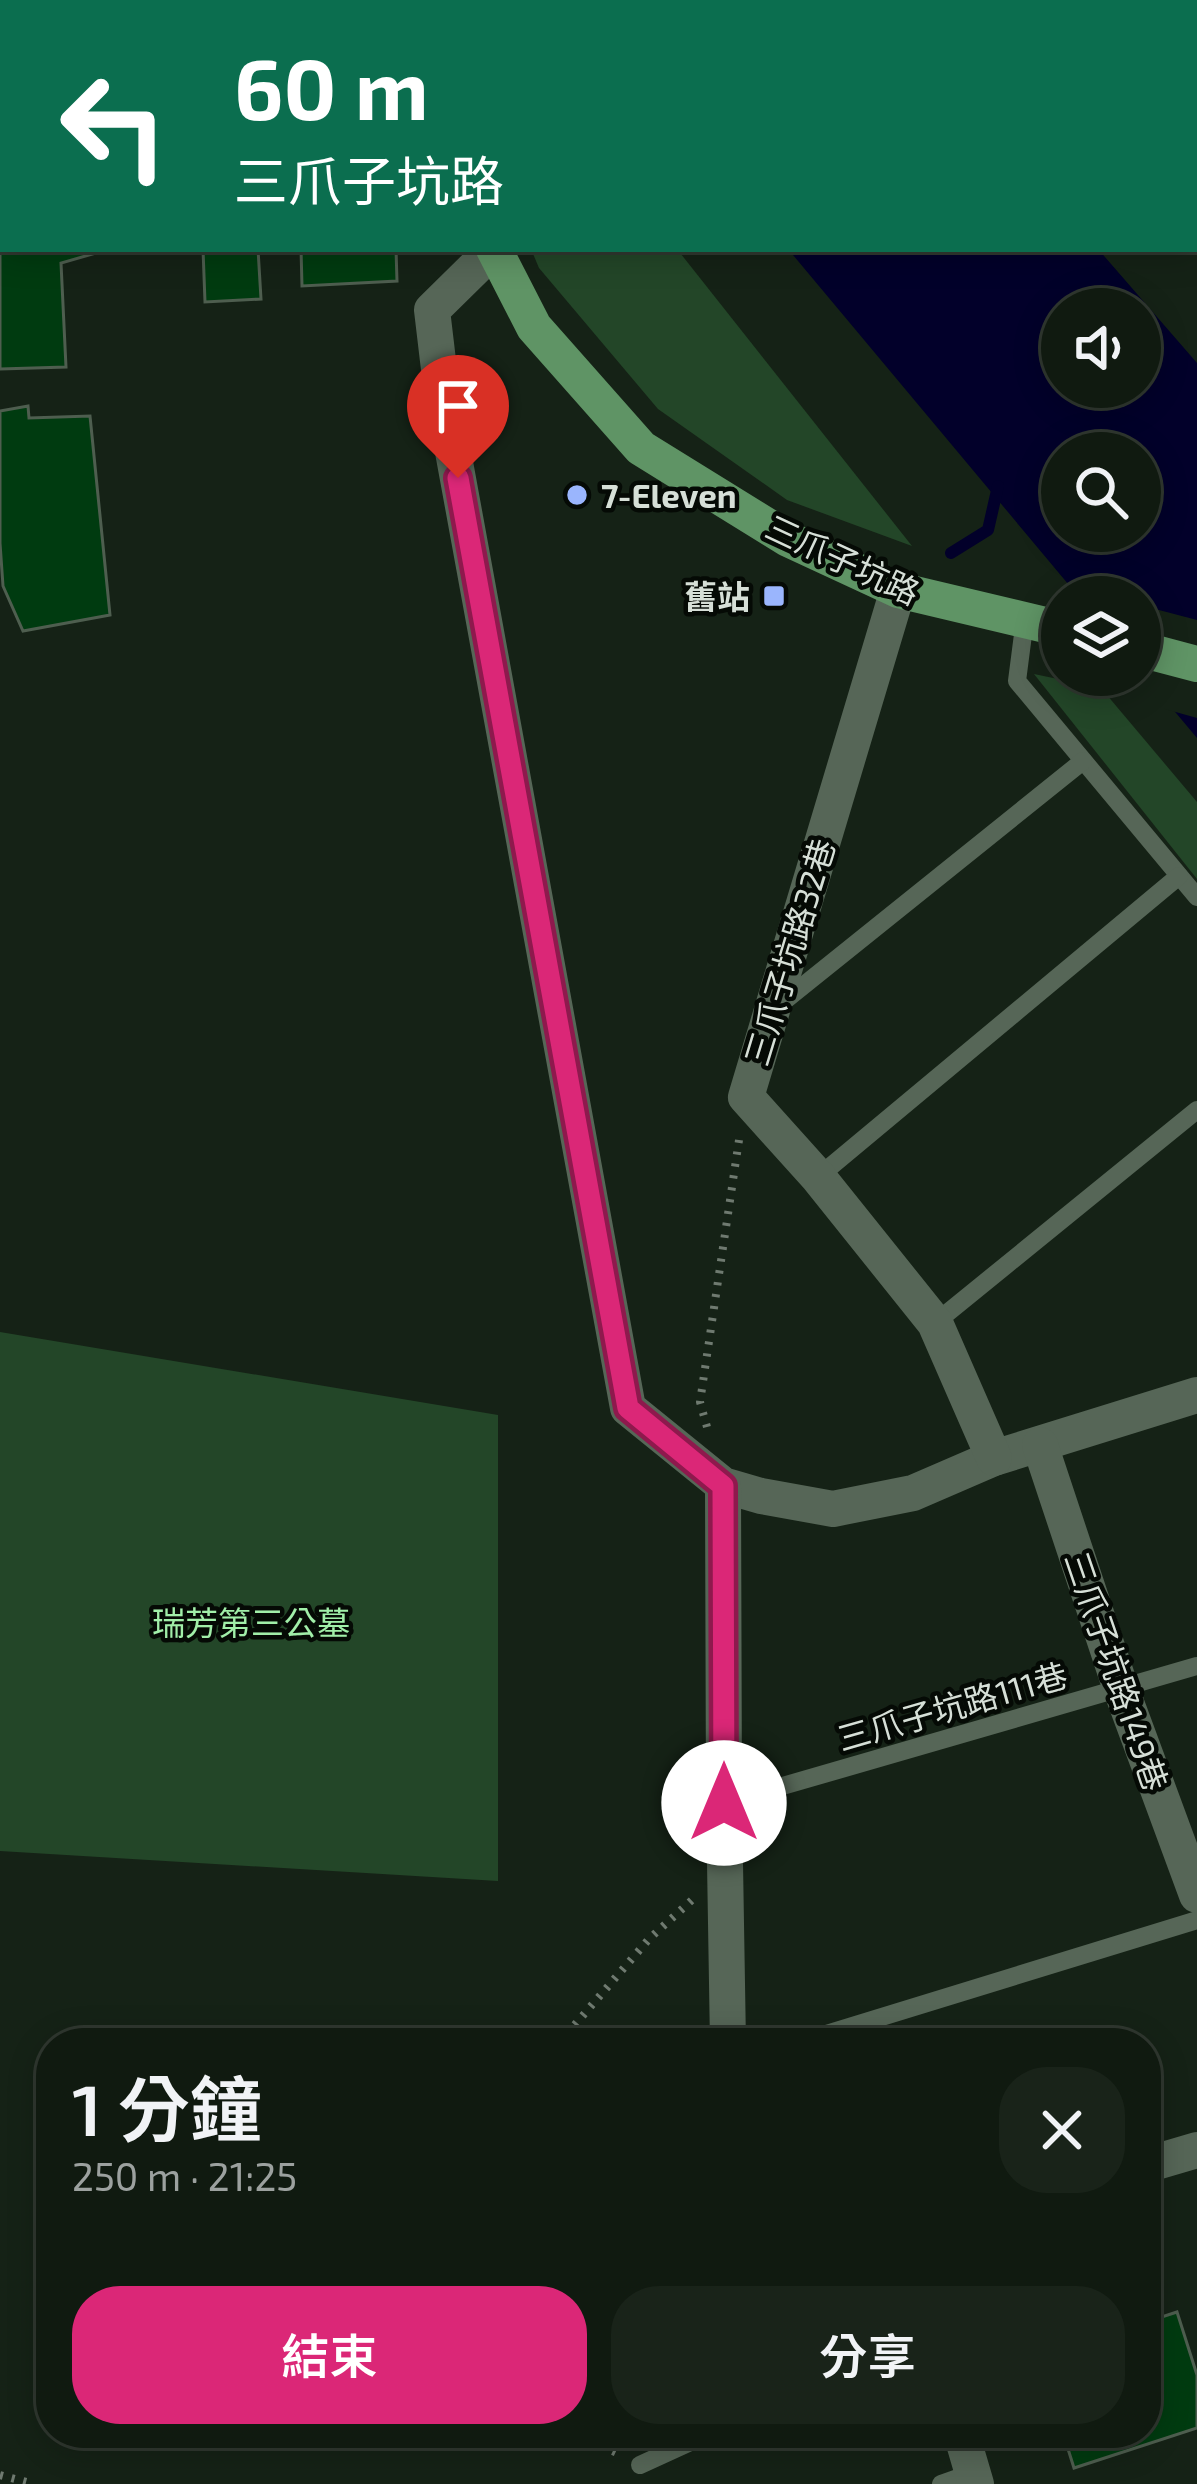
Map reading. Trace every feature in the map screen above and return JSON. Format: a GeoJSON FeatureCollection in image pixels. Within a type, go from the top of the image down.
{"type":"FeatureCollection","features":[{"type":"Feature","properties":{"kind":"main road","name":"三爪子坑路"},"geometry":{"type":"LineString","coordinates":[[496,252],[534,327],[641,448],[788,539],[898,590],[1041,623]]}},
{"type":"Feature","properties":{"kind":"main road"},"geometry":{"type":"LineString","coordinates":[[1161,655],[1197,664]]}},
{"type":"Feature","properties":{"kind":"street","name":"三爪子坑路"},"geometry":{"type":"LineString","coordinates":[[491,252],[432,310],[434,329],[628,1408],[723,1486],[833,1509],[913,1493],[994,1458],[1197,1395]]}},
{"type":"Feature","properties":{"kind":"street","name":"三爪子坑路32巷"},"geometry":{"type":"LineString","coordinates":[[898,590],[746,1097],[818,1177],[935,1323],[994,1458]]}},
{"type":"Feature","properties":{"kind":"street","name":"三爪子坑路149巷"},"geometry":{"type":"LineString","coordinates":[[1040,1445],[1121,1689],[1197,1895]]}},
{"type":"Feature","properties":{"kind":"street"},"geometry":{"type":"LineString","coordinates":[[723,1486],[728,2028]]}},
{"type":"Feature","properties":{"kind":"street"},"geometry":{"type":"LineString","coordinates":[[1161,2161],[1197,2150]]}},
{"type":"Feature","properties":{"kind":"street"},"geometry":{"type":"LineString","coordinates":[[962,2448],[963,2480]]}},
{"type":"Feature","properties":{"kind":"lane"},"geometry":{"type":"LineString","coordinates":[[1025,619],[1017,681],[1197,897]]}},
{"type":"Feature","properties":{"kind":"lane"},"geometry":{"type":"LineString","coordinates":[[771,1012],[1083,761]]}},
{"type":"Feature","properties":{"kind":"lane"},"geometry":{"type":"LineString","coordinates":[[818,1177],[1179,876]]}},
{"type":"Feature","properties":{"kind":"lane"},"geometry":{"type":"LineString","coordinates":[[935,1323],[1197,1109]]}},
{"type":"Feature","properties":{"kind":"lane","name":"三爪子坑路111巷"},"geometry":{"type":"LineString","coordinates":[[724,1803],[1197,1666]]}},
{"type":"Feature","properties":{"kind":"lane"},"geometry":{"type":"LineString","coordinates":[[846,2028],[1197,1920]]}},
{"type":"Feature","properties":{"kind":"lane"},"geometry":{"type":"LineString","coordinates":[[640,2465],[677,2448]]}},
{"type":"Feature","properties":{"kind":"path"},"geometry":{"type":"LineString","coordinates":[[723,1486],[700,1402],[746,1097]]}},
{"type":"Feature","properties":{"kind":"path"},"geometry":{"type":"LineString","coordinates":[[572,2028],[649,1939],[724,1871]]}},
{"type":"Feature","properties":{"kind":"path"},"geometry":{"type":"LineString","coordinates":[[0,2475],[34,2484]]}},
{"type":"Feature","properties":{"kind":"green space"},"geometry":{"type":"Polygon","coordinates":[[[532,252],[679,252],[912,546],[787,500],[658,409],[539,268],[532,252]]]}},
{"type":"Feature","properties":{"kind":"green space"},"geometry":{"type":"Polygon","coordinates":[[[1051,696],[1108,696],[1197,802],[1197,879],[1051,696]]]}},
{"type":"Feature","properties":{"kind":"green space","name":"瑞芳第三公墓"},"geometry":{"type":"Polygon","coordinates":[[[0,1332],[498,1415],[498,1881],[0,1851],[0,1332]]]}},
{"type":"Feature","properties":{"kind":"water"},"geometry":{"type":"Polygon","coordinates":[[[791,252],[1101,252],[1132,288],[1041,288],[1041,408],[1161,408],[1161,322],[1197,363],[1197,738],[1161,695],[1161,576],[1061,576],[1041,552],[1161,552],[1161,432],[1041,432],[1041,552],[791,252]]]}},
{"type":"Feature","properties":{"kind":"pier"},"geometry":{"type":"Polygon","coordinates":[[[1161,611],[1197,620],[1197,718],[1165,709],[1154,696],[1161,696],[1161,611]]]}},
{"type":"Feature","properties":{"kind":"building"},"geometry":{"type":"Polygon","coordinates":[[[0,252],[100,252],[61,263],[66,367],[0,369],[0,252]]]}},
{"type":"Feature","properties":{"kind":"building"},"geometry":{"type":"Polygon","coordinates":[[[203,252],[258,252],[261,299],[205,302],[203,252]]]}},
{"type":"Feature","properties":{"kind":"building"},"geometry":{"type":"Polygon","coordinates":[[[301,252],[396,252],[397,281],[302,286],[301,252]]]}},
{"type":"Feature","properties":{"kind":"building"},"geometry":{"type":"Polygon","coordinates":[[[28,406],[29,418],[90,416],[110,615],[23,631],[3,586],[0,411],[28,406]]]}},
{"type":"Feature","properties":{"kind":"building"},"geometry":{"type":"Polygon","coordinates":[[[1177,2312],[1197,2375],[1197,2428],[1161,2440],[1161,2317],[1177,2312]]]}},
{"type":"Feature","properties":{"kind":"building"},"geometry":{"type":"Polygon","coordinates":[[[1068,2448],[1136,2448],[1074,2468],[1068,2448]]]}},
{"type":"Feature","properties":{"kind":"waterway"},"geometry":{"type":"LineString","coordinates":[[951,553],[988,530],[998,486]]}},
{"type":"Feature","properties":{"kind":"place","name":"7-Eleven"},"geometry":{"type":"Point","coordinates":[577,495]}},
{"type":"Feature","properties":{"kind":"place","name":"舊站"},"geometry":{"type":"Point","coordinates":[774,596]}},
{"type":"Feature","properties":{"kind":"route"},"geometry":{"type":"LineString","coordinates":[[458,478],[628,1408],[723,1486],[724,1803]]}}]}
